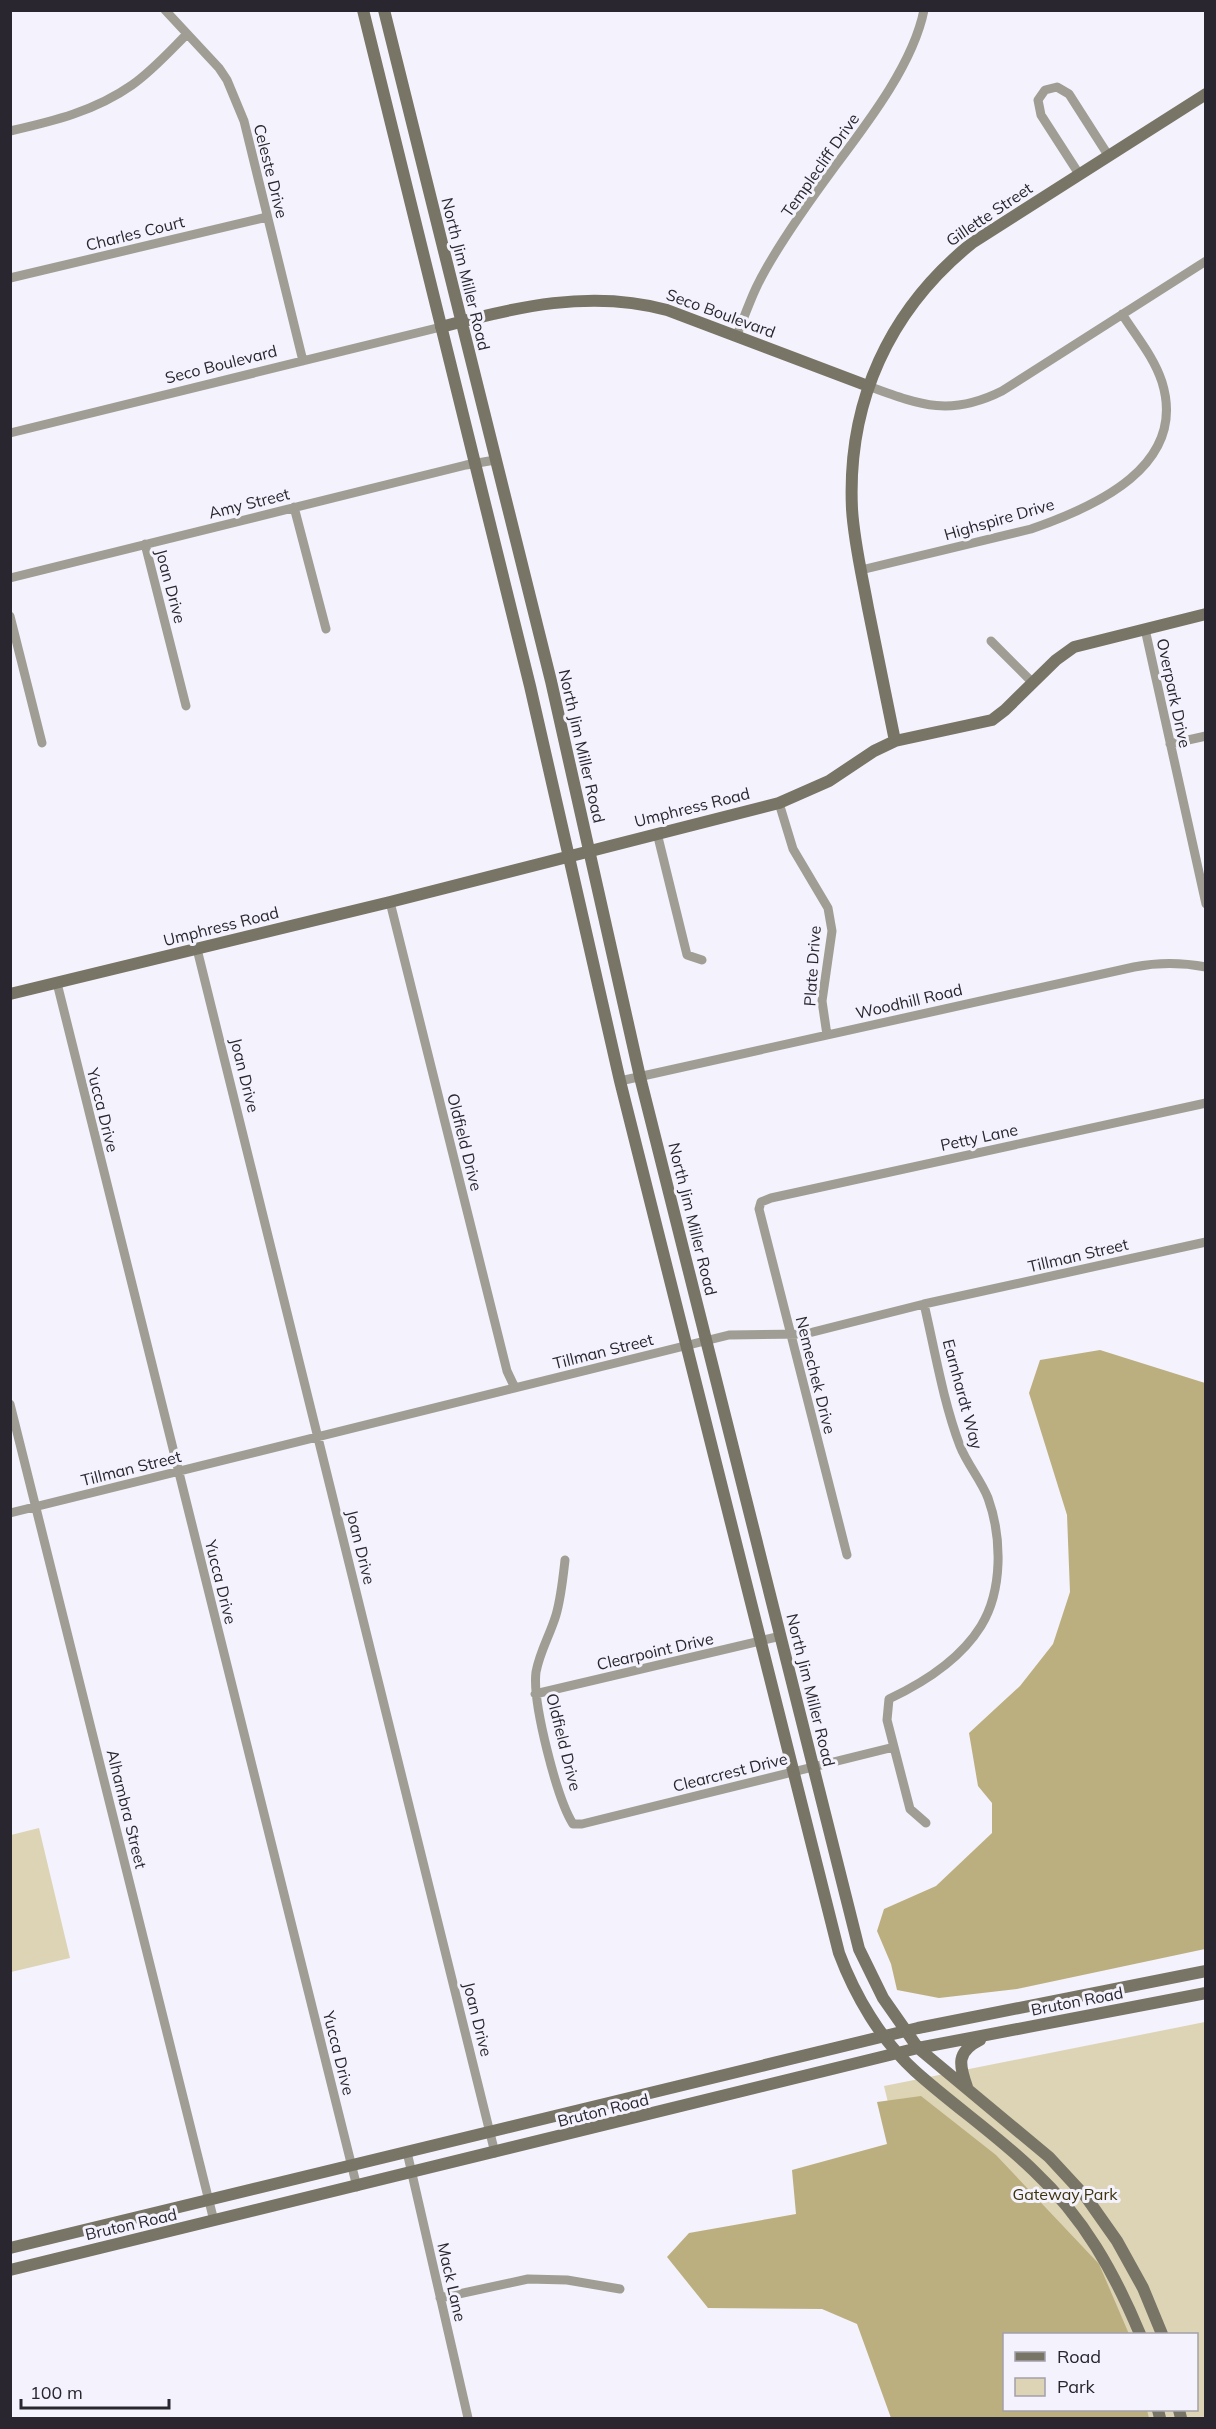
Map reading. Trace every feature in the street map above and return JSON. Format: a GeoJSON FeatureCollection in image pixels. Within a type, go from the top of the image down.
{"type":"FeatureCollection","features":[{"type":"Feature","properties":{"kind":"main road"},"geometry":{"type":"LineString","coordinates":[[382,10],[363,12],[530,686],[620,1081],[839,1953],[851,1983],[885,2037],[899,2054],[915,2071],[1023,2160],[1072,2213],[1113,2273],[1139,2333]]}},
{"type":"Feature","properties":{"kind":"main road","name":"North Jim Miller Road"},"geometry":{"type":"LineString","coordinates":[[382,10],[551,681],[640,1077],[847,1905],[865,1964],[883,1998],[918,2048],[1049,2157],[1086,2198],[1117,2241],[1143,2288],[1160,2330]]}},
{"type":"Feature","properties":{"kind":"main road","name":"Gillette Street"},"geometry":{"type":"LineString","coordinates":[[895,741],[861,570],[852,511],[857,429],[868,387],[907,310],[949,262],[972,243],[1206,94]]}},
{"type":"Feature","properties":{"kind":"main road","name":"Seco Boulevard"},"geometry":{"type":"LineString","coordinates":[[441,327],[544,303],[576,300],[655,307],[737,335],[868,387]]}},
{"type":"Feature","properties":{"kind":"main road","name":"Umphress Road"},"geometry":{"type":"LineString","coordinates":[[10,994],[390,902],[779,803],[829,781],[874,751],[895,741],[992,720],[1056,660],[1074,647],[1206,614]]}},
{"type":"Feature","properties":{"kind":"main road"},"geometry":{"type":"LineString","coordinates":[[530,686],[551,681]]}},
{"type":"Feature","properties":{"kind":"main road"},"geometry":{"type":"LineString","coordinates":[[828,1910],[847,1905]]}},
{"type":"Feature","properties":{"kind":"main road","name":"Bruton Road"},"geometry":{"type":"LineString","coordinates":[[10,2248],[905,2032],[993,2012],[1206,1971]]}},
{"type":"Feature","properties":{"kind":"main road","name":"Bruton Road"},"geometry":{"type":"LineString","coordinates":[[10,2270],[412,2174],[918,2048],[1206,1993]]}},
{"type":"Feature","properties":{"kind":"main road"},"geometry":{"type":"LineString","coordinates":[[967,2088],[960,2066],[965,2049],[993,2034]]}},
{"type":"Feature","properties":{"kind":"main road"},"geometry":{"type":"LineString","coordinates":[[648,2094],[653,2114]]}},
{"type":"Feature","properties":{"kind":"main road"},"geometry":{"type":"LineString","coordinates":[[126,2220],[130,2241]]}},
{"type":"Feature","properties":{"kind":"main road"},"geometry":{"type":"LineString","coordinates":[[1144,2333],[1160,2330]]}},
{"type":"Feature","properties":{"kind":"street","name":"Celeste Drive"},"geometry":{"type":"LineString","coordinates":[[165,10],[219,68],[236,99],[244,121],[303,361]]}},
{"type":"Feature","properties":{"kind":"street","name":"Templecliff Drive"},"geometry":{"type":"LineString","coordinates":[[737,335],[756,288],[770,262],[832,170],[870,120],[902,65],[922,21],[924,10]]}},
{"type":"Feature","properties":{"kind":"street"},"geometry":{"type":"LineString","coordinates":[[10,131],[80,113],[113,98],[146,74],[187,34]]}},
{"type":"Feature","properties":{"kind":"street"},"geometry":{"type":"LineString","coordinates":[[1079,174],[1041,114],[1038,100],[1045,90],[1057,87],[1069,94],[1108,155]]}},
{"type":"Feature","properties":{"kind":"street","name":"Charles Court"},"geometry":{"type":"LineString","coordinates":[[10,278],[267,216]]}},
{"type":"Feature","properties":{"kind":"street","name":"Seco Boulevard"},"geometry":{"type":"LineString","coordinates":[[868,387],[913,402],[936,406],[968,405],[1002,391],[1206,261]]}},
{"type":"Feature","properties":{"kind":"street","name":"Highspire Drive"},"geometry":{"type":"LineString","coordinates":[[861,570],[1031,529],[1091,503],[1139,472],[1158,448],[1163,432],[1166,402],[1155,364],[1122,314]]}},
{"type":"Feature","properties":{"kind":"street","name":"Seco Boulevard"},"geometry":{"type":"LineString","coordinates":[[10,433],[441,327]]}},
{"type":"Feature","properties":{"kind":"street","name":"Amy Street"},"geometry":{"type":"LineString","coordinates":[[10,578],[294,507],[495,460]]}},
{"type":"Feature","properties":{"kind":"street"},"geometry":{"type":"LineString","coordinates":[[294,507],[326,629]]}},
{"type":"Feature","properties":{"kind":"street","name":"Joan Drive"},"geometry":{"type":"LineString","coordinates":[[145,544],[186,706]]}},
{"type":"Feature","properties":{"kind":"street"},"geometry":{"type":"LineString","coordinates":[[10,616],[42,743]]}},
{"type":"Feature","properties":{"kind":"street","name":"Overpark Drive"},"geometry":{"type":"LineString","coordinates":[[1145,629],[1170,744],[1201,860],[1206,904]]}},
{"type":"Feature","properties":{"kind":"street"},"geometry":{"type":"LineString","coordinates":[[990,641],[1032,682]]}},
{"type":"Feature","properties":{"kind":"street"},"geometry":{"type":"LineString","coordinates":[[1170,744],[1206,736]]}},
{"type":"Feature","properties":{"kind":"street","name":"Plate Drive"},"geometry":{"type":"LineString","coordinates":[[779,803],[793,849],[828,908],[832,931],[822,1001],[827,1035]]}},
{"type":"Feature","properties":{"kind":"street"},"geometry":{"type":"LineString","coordinates":[[657,833],[687,955],[702,960]]}},
{"type":"Feature","properties":{"kind":"street","name":"Oldfield Drive"},"geometry":{"type":"LineString","coordinates":[[390,902],[507,1371],[515,1388]]}},
{"type":"Feature","properties":{"kind":"street","name":"Joan Drive"},"geometry":{"type":"LineString","coordinates":[[197,949],[495,2153]]}},
{"type":"Feature","properties":{"kind":"street","name":"Woodhill Road"},"geometry":{"type":"LineString","coordinates":[[620,1081],[1159,962],[1180,962],[1206,967]]}},
{"type":"Feature","properties":{"kind":"street","name":"Yucca Drive"},"geometry":{"type":"LineString","coordinates":[[57,983],[357,2187]]}},
{"type":"Feature","properties":{"kind":"street","name":"Petty Lane"},"geometry":{"type":"LineString","coordinates":[[761,1203],[771,1198],[1206,1103]]}},
{"type":"Feature","properties":{"kind":"street","name":"Nemechek Drive"},"geometry":{"type":"LineString","coordinates":[[761,1203],[759,1209],[847,1555]]}},
{"type":"Feature","properties":{"kind":"street","name":"Tillman Street"},"geometry":{"type":"LineString","coordinates":[[10,1513],[707,1341],[739,1334],[805,1334],[924,1304],[1206,1242]]}},
{"type":"Feature","properties":{"kind":"street","name":"Earnhardt Way"},"geometry":{"type":"LineString","coordinates":[[924,1304],[957,1436],[970,1469],[987,1495],[993,1515],[998,1559],[994,1594],[981,1626],[957,1654],[931,1675],[915,1687],[889,1699],[886,1720],[910,1809],[926,1823]]}},
{"type":"Feature","properties":{"kind":"street","name":"Alhambra Street"},"geometry":{"type":"LineString","coordinates":[[10,1404],[214,2221]]}},
{"type":"Feature","properties":{"kind":"street","name":"Oldfield Drive"},"geometry":{"type":"LineString","coordinates":[[565,1560],[556,1615],[542,1649],[536,1674],[535,1694],[561,1795],[573,1824]]}},
{"type":"Feature","properties":{"kind":"street","name":"Clearpoint Drive"},"geometry":{"type":"LineString","coordinates":[[535,1694],[781,1636]]}},
{"type":"Feature","properties":{"kind":"street","name":"Clearcrest Drive"},"geometry":{"type":"LineString","coordinates":[[573,1824],[582,1824],[894,1747]]}},
{"type":"Feature","properties":{"kind":"street","name":"Mack Lane"},"geometry":{"type":"LineString","coordinates":[[407,2152],[468,2418]]}},
{"type":"Feature","properties":{"kind":"street"},"geometry":{"type":"LineString","coordinates":[[440,2298],[528,2279],[567,2280],[620,2289]]}},
{"type":"Feature","properties":{"kind":"green space"},"geometry":{"type":"Polygon","coordinates":[[[39,1828],[70,1958],[11,1972],[11,1835],[39,1828]]]}},
{"type":"Feature","properties":{"kind":"green space","name":"Gateway Park"},"geometry":{"type":"Polygon","coordinates":[[[1205,2022],[1205,2418],[965,2418],[884,2086],[1205,2022]]]}},
{"type":"Feature","properties":{"kind":"shaded area"},"geometry":{"type":"Polygon","coordinates":[[[1100,1350],[1205,1383],[1205,1949],[1017,1989],[939,1998],[897,1990],[891,1964],[877,1931],[884,1909],[936,1886],[992,1833],[992,1803],[978,1786],[969,1733],[1020,1686],[1053,1644],[1070,1592],[1067,1515],[1029,1393],[1040,1360],[1100,1350]]]}},
{"type":"Feature","properties":{"kind":"shaded area"},"geometry":{"type":"Polygon","coordinates":[[[921,2096],[996,2155],[1099,2264],[1129,2333],[1003,2333],[1003,2411],[1147,2411],[1149,2418],[891,2418],[857,2324],[822,2309],[708,2308],[667,2257],[689,2233],[796,2214],[792,2170],[887,2144],[877,2102],[921,2096]]]}}]}
